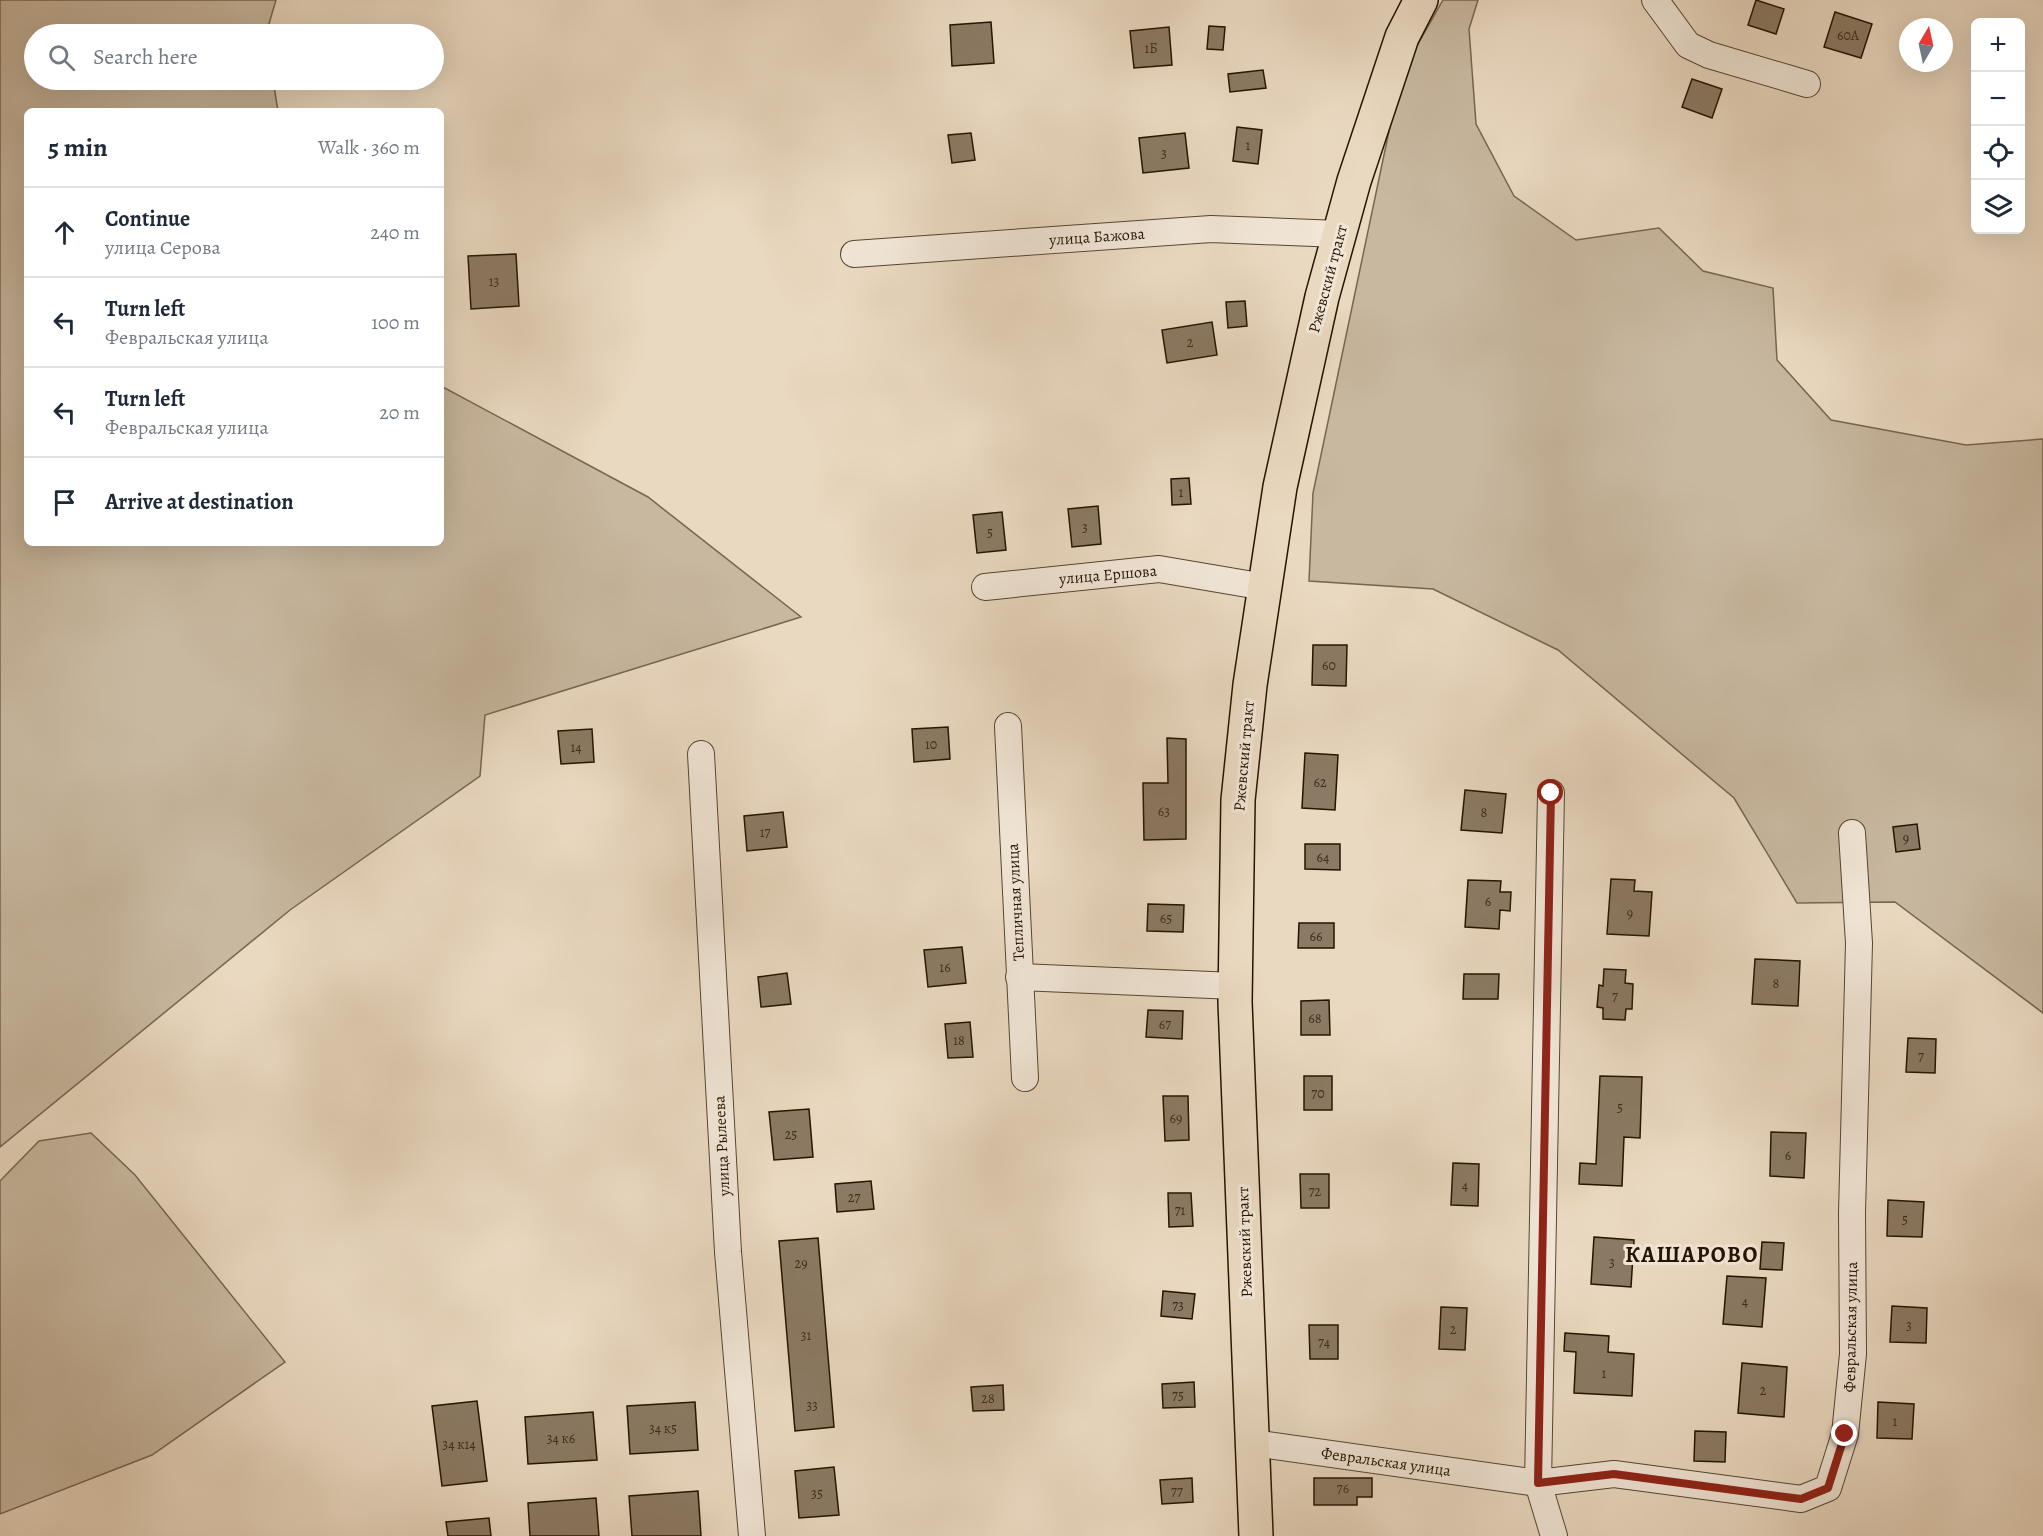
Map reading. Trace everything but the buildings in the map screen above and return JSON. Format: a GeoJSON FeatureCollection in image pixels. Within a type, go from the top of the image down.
{"type":"FeatureCollection","features":[{"type":"Feature","properties":{"kind":"main road","name":"Ржевский тракт"},"geometry":{"type":"LineString","coordinates":[[1256,1536],[1235,986],[1238,800],[1250,685],[1280,487],[1322,297],[1339,234],[1402,37],[1421,0]]}},
{"type":"Feature","properties":{"kind":"street"},"geometry":{"type":"LineString","coordinates":[[1655,0],[1688,45],[1709,55],[1807,84]]}},
{"type":"Feature","properties":{"kind":"street","name":"улица Бажова"},"geometry":{"type":"LineString","coordinates":[[854,254],[1211,229],[1339,234]]}},
{"type":"Feature","properties":{"kind":"street","name":"улица Ершова"},"geometry":{"type":"LineString","coordinates":[[985,587],[1160,569],[1265,587]]}},
{"type":"Feature","properties":{"kind":"street","name":"Тепличная улица"},"geometry":{"type":"LineString","coordinates":[[1008,726],[1019,977],[1026,1078]]}},
{"type":"Feature","properties":{"kind":"street","name":"улица Рылеева"},"geometry":{"type":"LineString","coordinates":[[701,754],[728,1252],[752,1536]]}},
{"type":"Feature","properties":{"kind":"street"},"geometry":{"type":"LineString","coordinates":[[1551,793],[1538,1483],[1554,1536]]}},
{"type":"Feature","properties":{"kind":"street","name":"Февральская улица"},"geometry":{"type":"LineString","coordinates":[[1252,1443],[1538,1483],[1614,1474],[1801,1499],[1828,1488],[1845,1434],[1853,1354],[1852,1213],[1859,943],[1852,833]]}},
{"type":"Feature","properties":{"kind":"street"},"geometry":{"type":"LineString","coordinates":[[1019,977],[1235,986]]}},
{"type":"Feature","properties":{"kind":"shaded area"},"geometry":{"type":"Polygon","coordinates":[[[0,0],[276,0],[269,24],[24,24],[24,90],[275,90],[278,108],[24,108],[24,546],[444,546],[444,388],[648,497],[801,617],[485,715],[480,776],[290,910],[0,1147],[0,0]]]}},
{"type":"Feature","properties":{"kind":"shaded area"},"geometry":{"type":"Polygon","coordinates":[[[1443,0],[1478,0],[1469,29],[1476,124],[1514,196],[1576,240],[1659,228],[1703,271],[1773,288],[1777,360],[1831,420],[1966,445],[2043,439],[2043,1013],[1895,902],[1797,903],[1734,798],[1558,650],[1433,589],[1309,581],[1313,493],[1401,74],[1443,0]]]}},
{"type":"Feature","properties":{"kind":"shaded area"},"geometry":{"type":"Polygon","coordinates":[[[91,1133],[135,1175],[285,1362],[152,1455],[0,1514],[0,1181],[39,1141],[91,1133]]]}},
{"type":"Feature","properties":{"kind":"district","name":"КАШАРОВО"},"geometry":{"type":"Point","coordinates":[1692,1255]}},
{"type":"Feature","properties":{"kind":"route"},"geometry":{"type":"LineString","coordinates":[[1551,793],[1538,1483],[1614,1474],[1733,1492],[1801,1499],[1828,1488],[1845,1434]]}}]}
